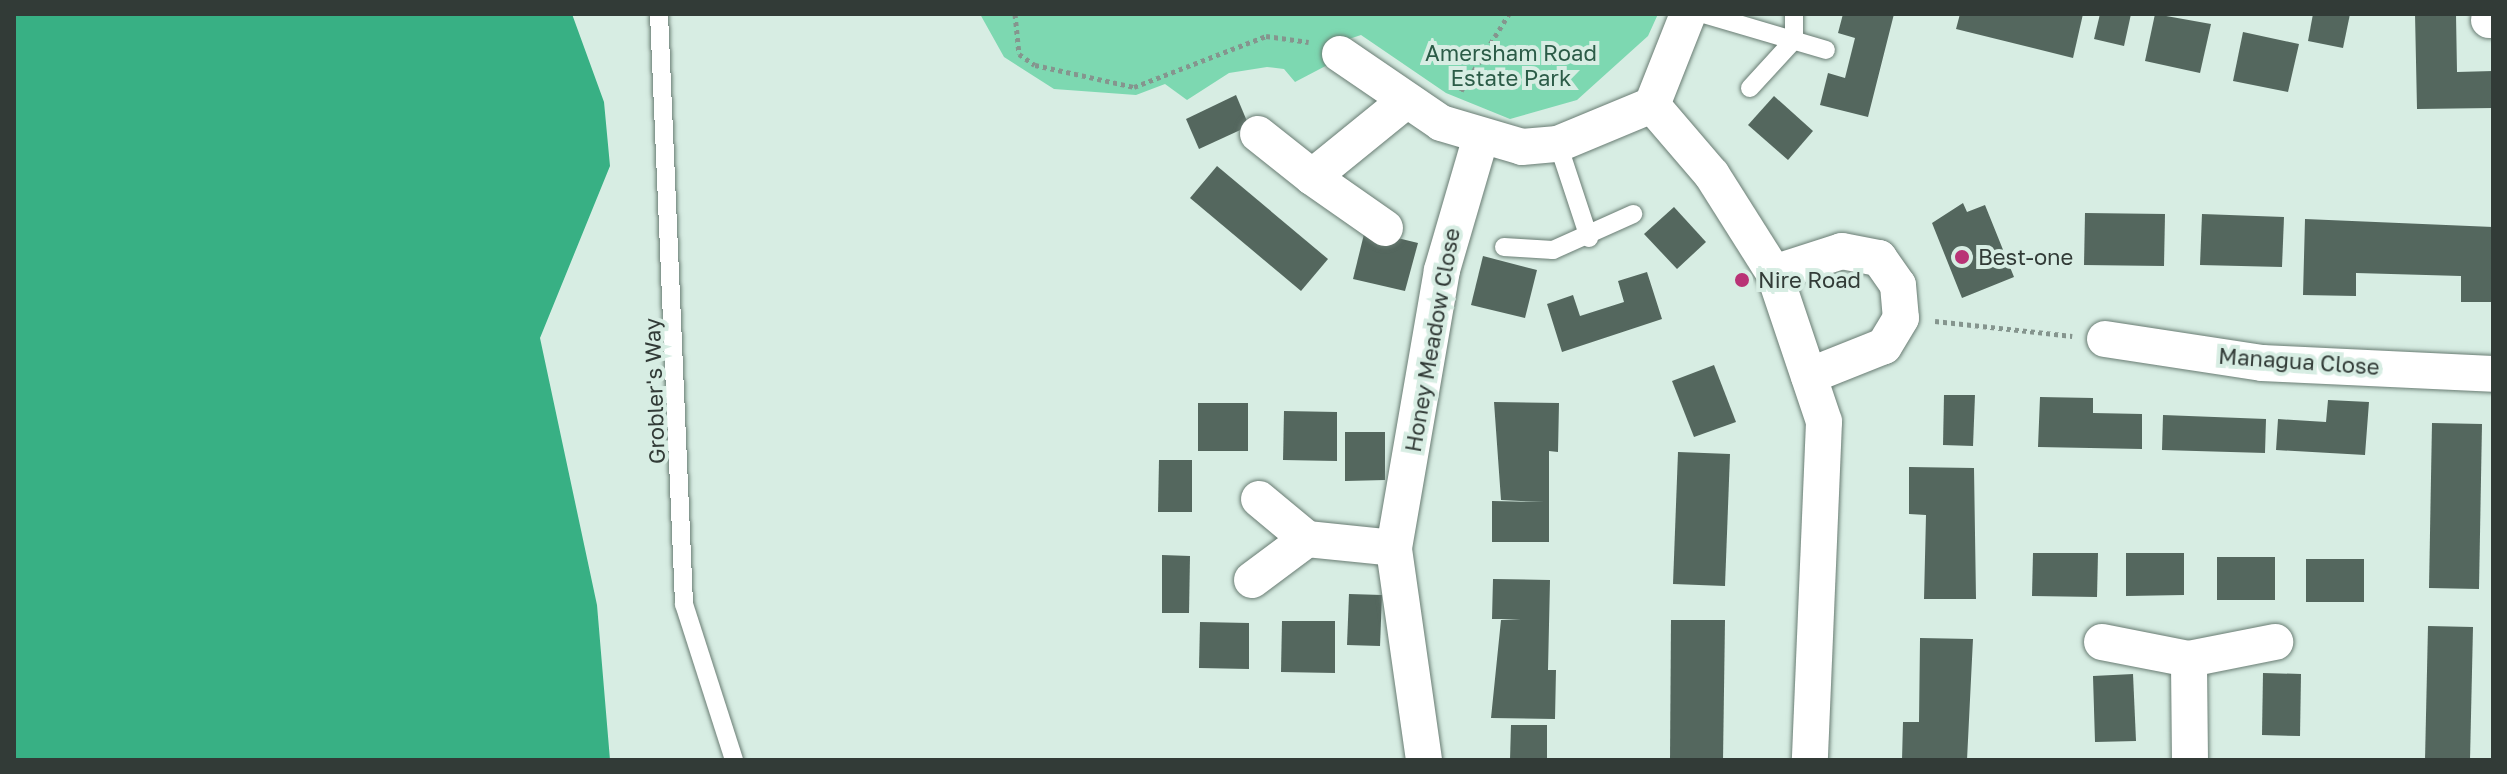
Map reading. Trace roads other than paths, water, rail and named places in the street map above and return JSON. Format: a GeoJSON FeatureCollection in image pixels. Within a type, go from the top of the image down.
{"type":"FeatureCollection","features":[{"type":"Feature","properties":{"kind":"street"},"geometry":{"type":"LineString","coordinates":[[1340,54],[1403,103],[1441,123],[1522,147],[1558,144],[1652,105],[1688,14]]}},
{"type":"Feature","properties":{"kind":"street"},"geometry":{"type":"LineString","coordinates":[[1312,177],[1403,103]]}},
{"type":"Feature","properties":{"kind":"street"},"geometry":{"type":"LineString","coordinates":[[1652,105],[1712,175],[1774,273],[1824,422],[1810,760]]}},
{"type":"Feature","properties":{"kind":"street"},"geometry":{"type":"LineString","coordinates":[[1258,134],[1312,177],[1385,228]]}},
{"type":"Feature","properties":{"kind":"street","name":"Honey Meadow Close"},"geometry":{"type":"LineString","coordinates":[[1424,760],[1394,548],[1442,270],[1481,137]]}},
{"type":"Feature","properties":{"kind":"street"},"geometry":{"type":"LineString","coordinates":[[1774,273],[1842,251],[1879,258],[1898,285],[1901,318],[1884,346],[1809,376]]}},
{"type":"Feature","properties":{"kind":"street","name":"Managua Close"},"geometry":{"type":"LineString","coordinates":[[2105,339],[2262,363],[2493,374]]}},
{"type":"Feature","properties":{"kind":"street"},"geometry":{"type":"LineString","coordinates":[[1259,499],[1307,539],[1394,548]]}},
{"type":"Feature","properties":{"kind":"street"},"geometry":{"type":"LineString","coordinates":[[1252,580],[1307,539]]}},
{"type":"Feature","properties":{"kind":"street"},"geometry":{"type":"LineString","coordinates":[[2102,642],[2189,659],[2275,642]]}},
{"type":"Feature","properties":{"kind":"street"},"geometry":{"type":"LineString","coordinates":[[2189,659],[2190,760]]}},
{"type":"Feature","properties":{"kind":"lane","name":"Grobler's Way"},"geometry":{"type":"LineString","coordinates":[[659,14],[684,604],[734,760]]}},
{"type":"Feature","properties":{"kind":"lane"},"geometry":{"type":"LineString","coordinates":[[1704,14],[1826,50]]}},
{"type":"Feature","properties":{"kind":"lane"},"geometry":{"type":"LineString","coordinates":[[1750,88],[1794,40],[1794,14]]}},
{"type":"Feature","properties":{"kind":"lane"},"geometry":{"type":"LineString","coordinates":[[1558,144],[1589,238]]}},
{"type":"Feature","properties":{"kind":"lane"},"geometry":{"type":"LineString","coordinates":[[1504,247],[1553,250],[1589,238],[1633,214]]}},
{"type":"Feature","properties":{"kind":"place","name":"Best-one"},"geometry":{"type":"Point","coordinates":[1962,257]}},
{"type":"Feature","properties":{"kind":"place","name":"Nire Road"},"geometry":{"type":"Point","coordinates":[1742,280]}},
{"type":"Feature","properties":{"kind":"park label","name":"Amersham Road Estate Park"},"geometry":{"type":"Point","coordinates":[1511,64]}}]}
